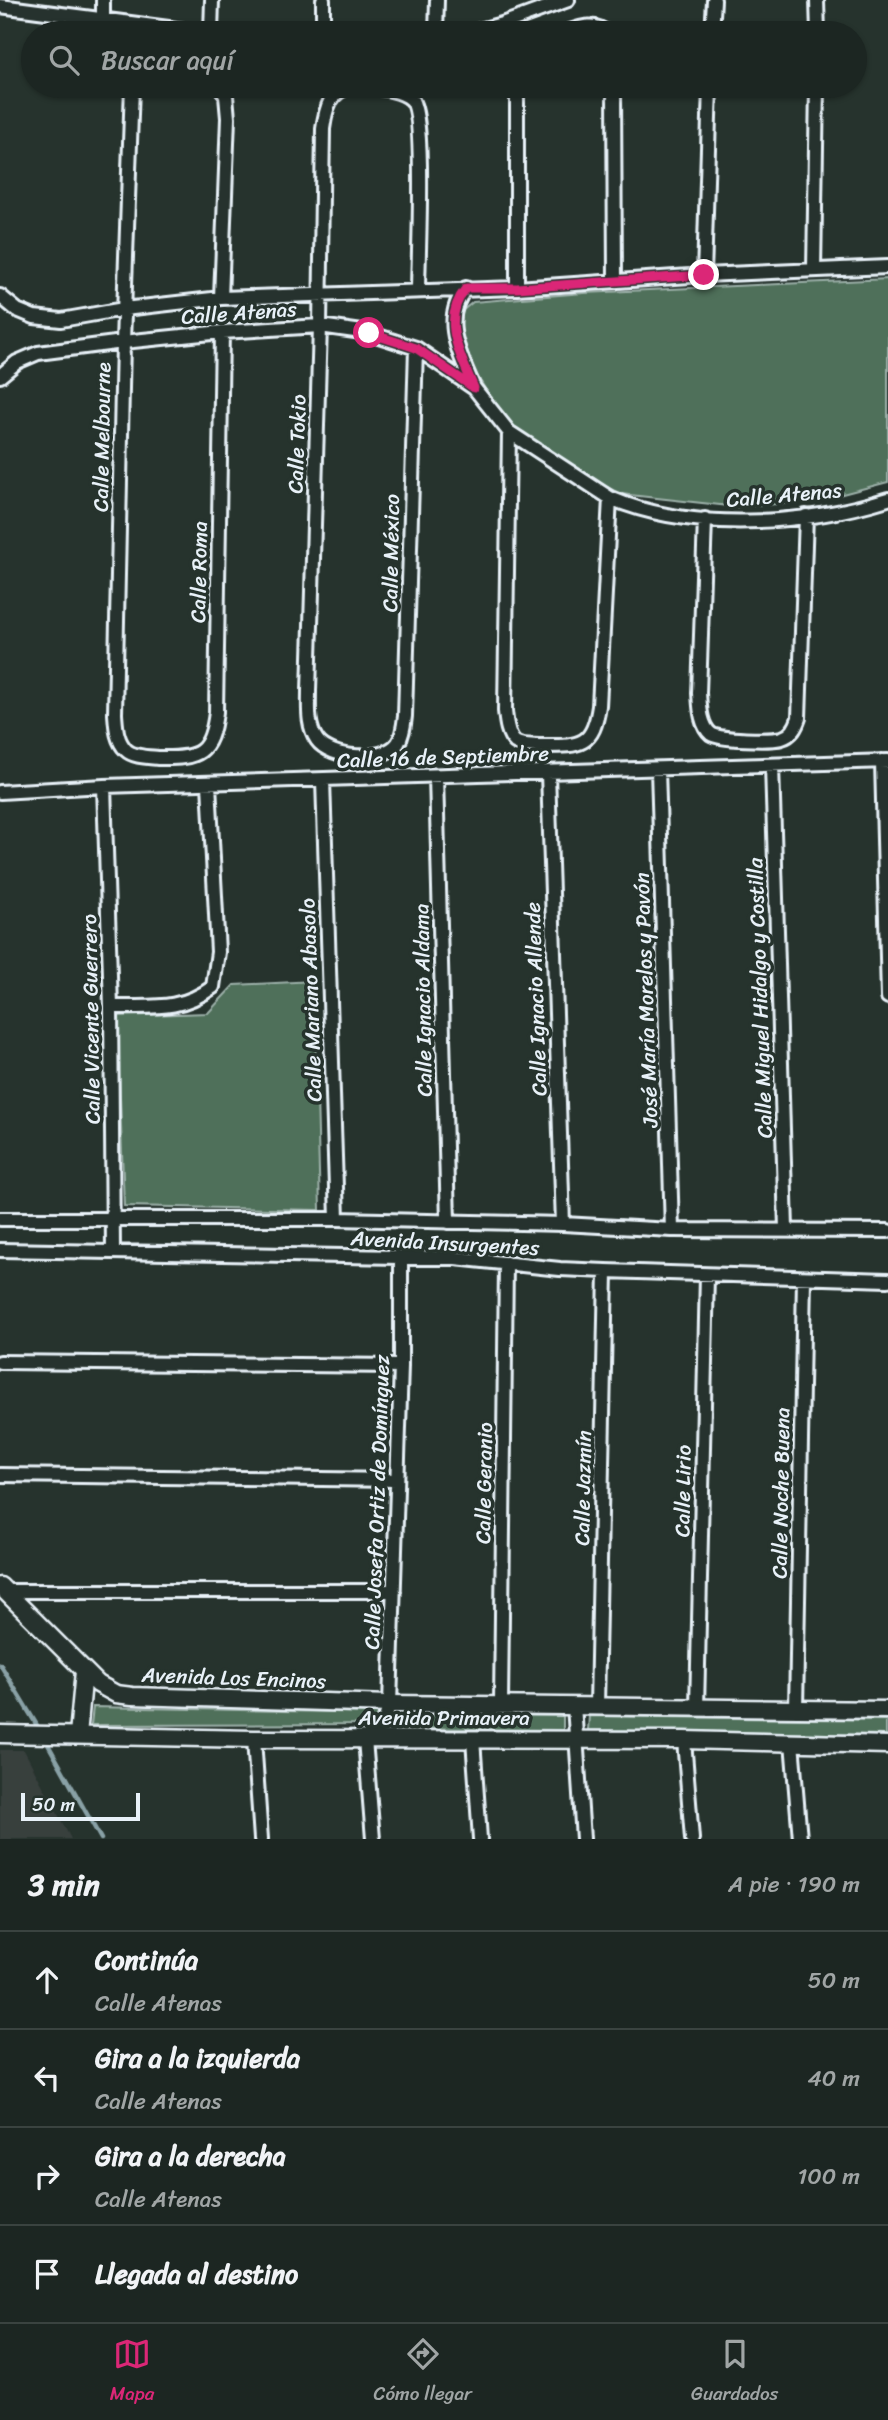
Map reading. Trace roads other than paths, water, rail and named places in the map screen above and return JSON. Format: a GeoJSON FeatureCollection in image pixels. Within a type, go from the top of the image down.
{"type":"FeatureCollection","features":[{"type":"Feature","properties":{"kind":"street"},"geometry":{"type":"LineString","coordinates":[[103,0],[103,19]]}},
{"type":"Feature","properties":{"kind":"street"},"geometry":{"type":"LineString","coordinates":[[210,21],[212,0]]}},
{"type":"Feature","properties":{"kind":"street"},"geometry":{"type":"LineString","coordinates":[[323,0],[323,21]]}},
{"type":"Feature","properties":{"kind":"street"},"geometry":{"type":"LineString","coordinates":[[436,21],[437,0]]}},
{"type":"Feature","properties":{"kind":"street"},"geometry":{"type":"LineString","coordinates":[[502,21],[568,0]]}},
{"type":"Feature","properties":{"kind":"street"},"geometry":{"type":"LineString","coordinates":[[713,21],[714,0]]}},
{"type":"Feature","properties":{"kind":"street"},"geometry":{"type":"LineString","coordinates":[[817,0],[818,21]]}},
{"type":"Feature","properties":{"kind":"street"},"geometry":{"type":"LineString","coordinates":[[0,6],[118,21]]}},
{"type":"Feature","properties":{"kind":"street","name":"Calle Melbourne"},"geometry":{"type":"LineString","coordinates":[[130,98],[115,713],[121,743],[128,753],[145,757]]}},
{"type":"Feature","properties":{"kind":"street"},"geometry":{"type":"LineString","coordinates":[[221,298],[228,118],[226,98]]}},
{"type":"Feature","properties":{"kind":"street","name":"Calle Tokio"},"geometry":{"type":"LineString","coordinates":[[331,98],[324,120],[310,716],[312,731],[318,742],[328,750],[343,755],[372,756],[387,752]]}},
{"type":"Feature","properties":{"kind":"street"},"geometry":{"type":"LineString","coordinates":[[409,98],[417,111],[419,125],[418,291]]}},
{"type":"Feature","properties":{"kind":"street"},"geometry":{"type":"LineString","coordinates":[[517,98],[517,288]]}},
{"type":"Feature","properties":{"kind":"street"},"geometry":{"type":"LineString","coordinates":[[614,98],[615,281]]}},
{"type":"Feature","properties":{"kind":"street"},"geometry":{"type":"LineString","coordinates":[[704,275],[710,98]]}},
{"type":"Feature","properties":{"kind":"street"},"geometry":{"type":"LineString","coordinates":[[814,270],[817,98]]}},
{"type":"Feature","properties":{"kind":"street","name":"Calle Atenas"},"geometry":{"type":"LineString","coordinates":[[0,296],[17,310],[34,317],[61,320],[124,309],[221,298],[517,288],[704,275],[888,267]]}},
{"type":"Feature","properties":{"kind":"street","name":"Calle Atenas"},"geometry":{"type":"LineString","coordinates":[[466,288],[456,300],[454,328],[459,351],[474,388],[509,432],[610,498],[653,512],[705,519],[764,520],[843,511],[888,499]]}},
{"type":"Feature","properties":{"kind":"street","name":"Calle Atenas"},"geometry":{"type":"LineString","coordinates":[[0,376],[17,362],[38,353],[222,332],[320,326],[369,333],[416,348],[474,388]]}},
{"type":"Feature","properties":{"kind":"street","name":"Calle Roma"},"geometry":{"type":"LineString","coordinates":[[145,757],[195,756],[209,742],[214,729],[222,332]]}},
{"type":"Feature","properties":{"kind":"street","name":"Calle México"},"geometry":{"type":"LineString","coordinates":[[387,752],[397,744],[405,716],[416,348]]}},
{"type":"Feature","properties":{"kind":"street"},"geometry":{"type":"LineString","coordinates":[[509,432],[506,722],[515,741],[526,745],[576,744],[587,739],[595,730],[599,706],[610,498]]}},
{"type":"Feature","properties":{"kind":"street"},"geometry":{"type":"LineString","coordinates":[[705,519],[699,693],[703,722],[710,733],[721,738],[782,738],[796,728],[801,704],[806,516]]}},
{"type":"Feature","properties":{"kind":"street"},"geometry":{"type":"LineString","coordinates":[[885,761],[888,997]]}},
{"type":"Feature","properties":{"kind":"street","name":"Calle 16 de Septiembre"},"geometry":{"type":"LineString","coordinates":[[0,792],[104,786],[885,761]]}},
{"type":"Feature","properties":{"kind":"street","name":"Calle Miguel Hidalgo y Costilla"},"geometry":{"type":"LineString","coordinates":[[772,765],[786,1229]]}},
{"type":"Feature","properties":{"kind":"street","name":"José María Morelos y Pavón"},"geometry":{"type":"LineString","coordinates":[[658,769],[672,1230]]}},
{"type":"Feature","properties":{"kind":"street","name":"Calle Ignacio Allende"},"geometry":{"type":"LineString","coordinates":[[548,773],[563,1224]]}},
{"type":"Feature","properties":{"kind":"street","name":"Calle Ignacio Aldama"},"geometry":{"type":"LineString","coordinates":[[436,776],[448,1222]]}},
{"type":"Feature","properties":{"kind":"street","name":"Calle Mariano Abasolo"},"geometry":{"type":"LineString","coordinates":[[323,780],[337,1219]]}},
{"type":"Feature","properties":{"kind":"street"},"geometry":{"type":"LineString","coordinates":[[111,1007],[172,1006],[188,1003],[213,988],[218,952],[209,784]]}},
{"type":"Feature","properties":{"kind":"street","name":"Calle Vicente Guerrero"},"geometry":{"type":"LineString","coordinates":[[104,786],[111,1007],[113,1251]]}},
{"type":"Feature","properties":{"kind":"street","name":"Avenida Insurgentes"},"geometry":{"type":"LineString","coordinates":[[0,1219],[337,1219],[563,1224],[672,1230],[888,1231]]}},
{"type":"Feature","properties":{"kind":"street","name":"Avenida Insurgentes"},"geometry":{"type":"LineString","coordinates":[[0,1250],[456,1258],[606,1271],[888,1279]]}},
{"type":"Feature","properties":{"kind":"street","name":"Calle Josefa Ortiz de Domínguez"},"geometry":{"type":"LineString","coordinates":[[365,1739],[384,1722],[390,1704],[401,1366],[401,1257]]}},
{"type":"Feature","properties":{"kind":"street","name":"Calle Geranio"},"geometry":{"type":"LineString","coordinates":[[501,1704],[506,1263]]}},
{"type":"Feature","properties":{"kind":"street","name":"Calle Jazmín"},"geometry":{"type":"LineString","coordinates":[[597,1706],[606,1271]]}},
{"type":"Feature","properties":{"kind":"street","name":"Calle Lirio"},"geometry":{"type":"LineString","coordinates":[[697,1708],[708,1275]]}},
{"type":"Feature","properties":{"kind":"street","name":"Calle Noche Buena"},"geometry":{"type":"LineString","coordinates":[[796,1709],[804,1278]]}},
{"type":"Feature","properties":{"kind":"street"},"geometry":{"type":"LineString","coordinates":[[0,1362],[401,1366]]}},
{"type":"Feature","properties":{"kind":"street"},"geometry":{"type":"LineString","coordinates":[[0,1475],[397,1480]]}},
{"type":"Feature","properties":{"kind":"street"},"geometry":{"type":"LineString","coordinates":[[2,1588],[394,1591]]}},
{"type":"Feature","properties":{"kind":"street","name":"Avenida Los Encinos"},"geometry":{"type":"LineString","coordinates":[[2,1588],[84,1671],[106,1689],[132,1696],[390,1704]]}},
{"type":"Feature","properties":{"kind":"street"},"geometry":{"type":"LineString","coordinates":[[74,1735],[84,1671]]}},
{"type":"Feature","properties":{"kind":"street","name":"Avenida Primavera"},"geometry":{"type":"LineString","coordinates":[[390,1704],[888,1710]]}},
{"type":"Feature","properties":{"kind":"street"},"geometry":{"type":"LineString","coordinates":[[575,1705],[583,1839]]}},
{"type":"Feature","properties":{"kind":"street","name":"Avenida Primavera"},"geometry":{"type":"LineString","coordinates":[[3,1734],[254,1739],[684,1740],[888,1745]]}},
{"type":"Feature","properties":{"kind":"street"},"geometry":{"type":"LineString","coordinates":[[254,1739],[261,1839]]}},
{"type":"Feature","properties":{"kind":"street"},"geometry":{"type":"LineString","coordinates":[[365,1739],[373,1839]]}},
{"type":"Feature","properties":{"kind":"street"},"geometry":{"type":"LineString","coordinates":[[473,1739],[480,1839]]}},
{"type":"Feature","properties":{"kind":"street"},"geometry":{"type":"LineString","coordinates":[[684,1740],[692,1839]]}},
{"type":"Feature","properties":{"kind":"street"},"geometry":{"type":"LineString","coordinates":[[792,1742],[800,1839]]}},
{"type":"Feature","properties":{"kind":"waterway"},"geometry":{"type":"LineString","coordinates":[[0,1664],[41,1732]]}},
{"type":"Feature","properties":{"kind":"waterway"},"geometry":{"type":"LineString","coordinates":[[45,1739],[101,1839]]}}]}
